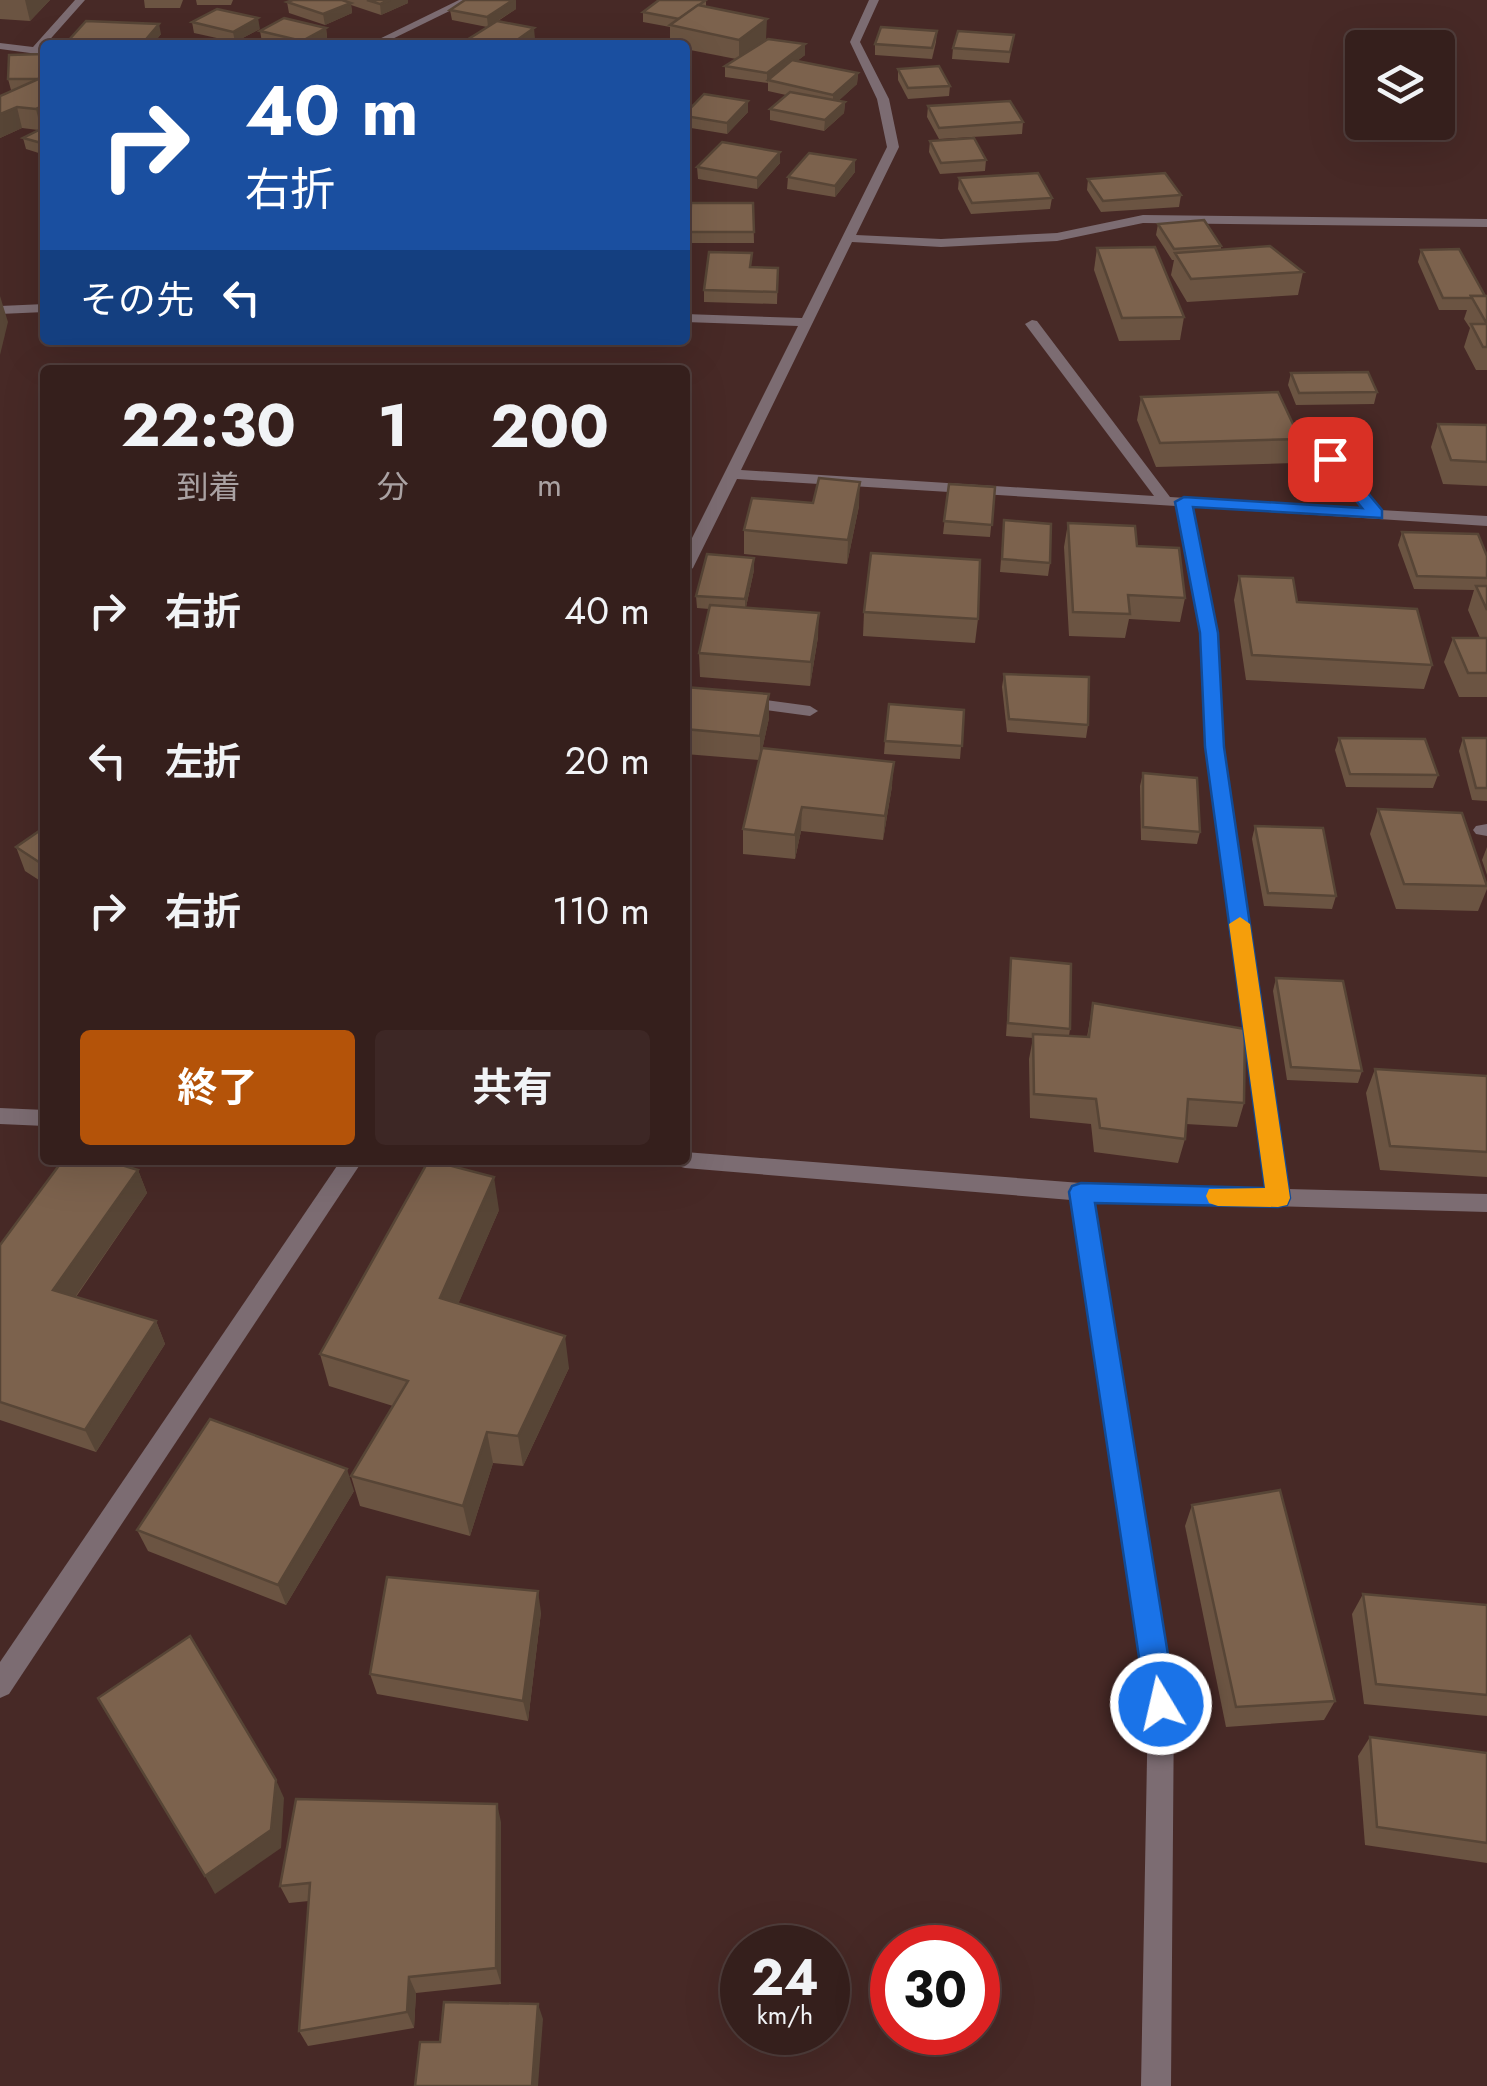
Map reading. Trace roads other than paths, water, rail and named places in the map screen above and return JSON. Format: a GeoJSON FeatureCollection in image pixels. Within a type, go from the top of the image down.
{"type":"FeatureCollection","features":[{"type":"Feature","properties":{"kind":"street"},"geometry":{"type":"LineString","coordinates":[[49,40],[80,0]]}},
{"type":"Feature","properties":{"kind":"street"},"geometry":{"type":"LineString","coordinates":[[383,40],[468,0]]}},
{"type":"Feature","properties":{"kind":"street"},"geometry":{"type":"LineString","coordinates":[[690,558],[894,147],[883,98],[855,42],[874,0]]}},
{"type":"Feature","properties":{"kind":"street"},"geometry":{"type":"LineString","coordinates":[[0,46],[40,50]]}},
{"type":"Feature","properties":{"kind":"street"},"geometry":{"type":"LineString","coordinates":[[847,238],[941,244],[1057,237],[1143,219],[1487,223]]}},
{"type":"Feature","properties":{"kind":"street"},"geometry":{"type":"LineString","coordinates":[[0,310],[40,308]]}},
{"type":"Feature","properties":{"kind":"street"},"geometry":{"type":"LineString","coordinates":[[690,318],[804,322]]}},
{"type":"Feature","properties":{"kind":"street"},"geometry":{"type":"LineString","coordinates":[[1032,324],[1175,501],[1209,633],[1214,747],[1278,1198]]}},
{"type":"Feature","properties":{"kind":"street"},"geometry":{"type":"LineString","coordinates":[[1330,459],[1376,514]]}},
{"type":"Feature","properties":{"kind":"street"},"geometry":{"type":"LineString","coordinates":[[734,474],[1487,521]]}},
{"type":"Feature","properties":{"kind":"street"},"geometry":{"type":"LineString","coordinates":[[721,699],[810,711]]}},
{"type":"Feature","properties":{"kind":"street"},"geometry":{"type":"LineString","coordinates":[[0,1116],[40,1118]]}},
{"type":"Feature","properties":{"kind":"street"},"geometry":{"type":"LineString","coordinates":[[690,1160],[1081,1192],[1487,1203]]}},
{"type":"Feature","properties":{"kind":"street"},"geometry":{"type":"LineString","coordinates":[[0,1685],[349,1165]]}},
{"type":"Feature","properties":{"kind":"street"},"geometry":{"type":"LineString","coordinates":[[1081,1192],[1161,1704],[1156,2086]]}}]}
